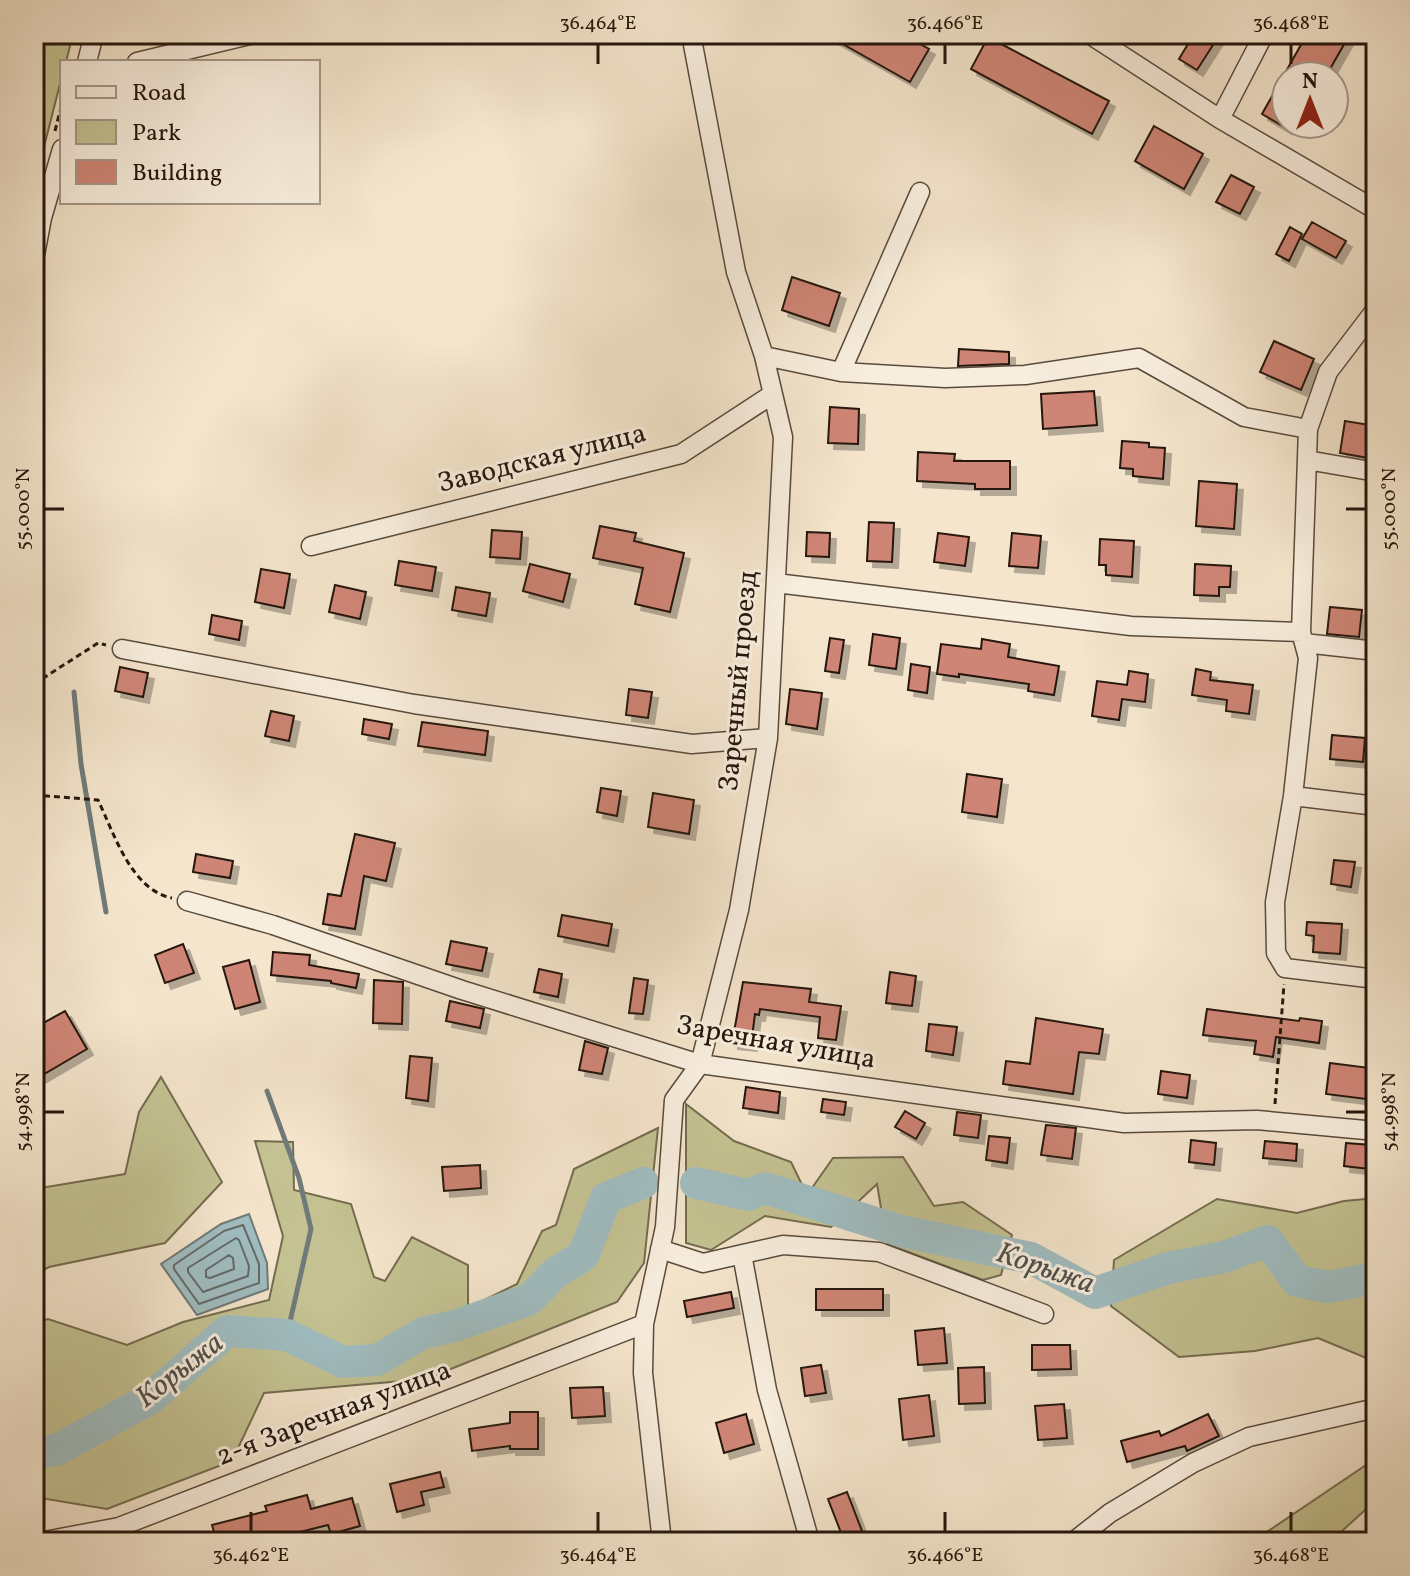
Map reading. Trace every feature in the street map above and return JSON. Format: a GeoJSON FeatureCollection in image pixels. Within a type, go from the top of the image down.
{"type":"FeatureCollection","features":[{"type":"Feature","properties":{"kind":"street"},"geometry":{"type":"LineString","coordinates":[[92,60],[94,34]]}},
{"type":"Feature","properties":{"kind":"street"},"geometry":{"type":"LineString","coordinates":[[145,60],[254,34]]}},
{"type":"Feature","properties":{"kind":"street","name":"Заречный проезд"},"geometry":{"type":"LineString","coordinates":[[691,34],[736,272],[764,356],[783,437],[768,738],[739,910],[700,1064]]}},
{"type":"Feature","properties":{"kind":"street"},"geometry":{"type":"LineString","coordinates":[[1089,34],[1220,119],[1376,210]]}},
{"type":"Feature","properties":{"kind":"street"},"geometry":{"type":"LineString","coordinates":[[1220,119],[1264,34]]}},
{"type":"Feature","properties":{"kind":"street"},"geometry":{"type":"LineString","coordinates":[[34,260],[42,218],[60,156]]}},
{"type":"Feature","properties":{"kind":"street"},"geometry":{"type":"LineString","coordinates":[[841,372],[920,192]]}},
{"type":"Feature","properties":{"kind":"street"},"geometry":{"type":"LineString","coordinates":[[1376,309],[1328,372],[1308,429],[1302,638],[1308,658],[1293,796],[1275,902],[1276,953],[1285,968],[1376,979]]}},
{"type":"Feature","properties":{"kind":"street"},"geometry":{"type":"LineString","coordinates":[[764,356],[841,372],[945,378],[1025,375],[1139,358],[1244,417],[1308,429]]}},
{"type":"Feature","properties":{"kind":"street","name":"Заводская улица"},"geometry":{"type":"LineString","coordinates":[[311,546],[681,454],[773,394]]}},
{"type":"Feature","properties":{"kind":"street"},"geometry":{"type":"LineString","coordinates":[[1307,460],[1376,472]]}},
{"type":"Feature","properties":{"kind":"street"},"geometry":{"type":"LineString","coordinates":[[776,583],[1131,626],[1302,638],[1376,651]]}},
{"type":"Feature","properties":{"kind":"street"},"geometry":{"type":"LineString","coordinates":[[122,649],[414,704],[692,744],[768,738]]}},
{"type":"Feature","properties":{"kind":"street"},"geometry":{"type":"LineString","coordinates":[[1293,796],[1376,806]]}},
{"type":"Feature","properties":{"kind":"street","name":"Заречная улица"},"geometry":{"type":"LineString","coordinates":[[187,901],[273,925],[462,990],[700,1064],[1124,1123],[1274,1121],[1376,1131]]}},
{"type":"Feature","properties":{"kind":"street"},"geometry":{"type":"LineString","coordinates":[[662,1542],[643,1373],[644,1324],[665,1227],[674,1100],[700,1064]]}},
{"type":"Feature","properties":{"kind":"street"},"geometry":{"type":"LineString","coordinates":[[660,1249],[703,1263],[783,1245],[879,1252],[1044,1314]]}},
{"type":"Feature","properties":{"kind":"street"},"geometry":{"type":"LineString","coordinates":[[742,1254],[767,1390],[810,1542]]}},
{"type":"Feature","properties":{"kind":"street","name":"2-я Заречная улица"},"geometry":{"type":"LineString","coordinates":[[39,1542],[119,1527],[644,1324]]}},
{"type":"Feature","properties":{"kind":"street"},"geometry":{"type":"LineString","coordinates":[[1073,1542],[1110,1513],[1193,1463],[1249,1437],[1376,1408]]}},
{"type":"Feature","properties":{"kind":"path"},"geometry":{"type":"LineString","coordinates":[[34,684],[98,643],[122,649]]}},
{"type":"Feature","properties":{"kind":"path"},"geometry":{"type":"LineString","coordinates":[[34,795],[98,800],[133,870],[156,895],[187,901]]}},
{"type":"Feature","properties":{"kind":"path"},"geometry":{"type":"LineString","coordinates":[[1274,1121],[1285,968]]}},
{"type":"Feature","properties":{"kind":"green space"},"geometry":{"type":"Polygon","coordinates":[[[34,34],[73,34],[66,60],[60,60],[60,84],[34,186],[34,34]]]}},
{"type":"Feature","properties":{"kind":"green space"},"geometry":{"type":"Polygon","coordinates":[[[161,1077],[222,1182],[165,1243],[49,1267],[34,1275],[34,1189],[125,1174],[139,1112],[161,1077]]]}},
{"type":"Feature","properties":{"kind":"green space"},"geometry":{"type":"Polygon","coordinates":[[[686,1104],[734,1141],[791,1162],[807,1195],[833,1158],[903,1157],[934,1206],[963,1202],[1012,1235],[1001,1275],[983,1280],[887,1244],[877,1184],[831,1227],[765,1216],[711,1250],[686,1243],[686,1104]]]}},
{"type":"Feature","properties":{"kind":"green space"},"geometry":{"type":"Polygon","coordinates":[[[658,1128],[644,1263],[617,1302],[426,1379],[264,1393],[232,1461],[107,1509],[34,1497],[34,1323],[48,1319],[127,1345],[183,1322],[269,1300],[283,1236],[255,1141],[293,1142],[294,1190],[351,1204],[374,1277],[385,1281],[412,1237],[468,1265],[468,1308],[517,1284],[542,1231],[556,1225],[574,1169],[658,1128]]]}},
{"type":"Feature","properties":{"kind":"green space"},"geometry":{"type":"Polygon","coordinates":[[[1376,1198],[1376,1362],[1318,1338],[1255,1351],[1179,1357],[1111,1306],[1114,1260],[1217,1199],[1297,1213],[1344,1201],[1376,1198]]]}},
{"type":"Feature","properties":{"kind":"green space"},"geometry":{"type":"Polygon","coordinates":[[[1369,1463],[1376,1464],[1376,1500],[1330,1542],[1252,1542],[1369,1463]]]}},
{"type":"Feature","properties":{"kind":"water"},"geometry":{"type":"Polygon","coordinates":[[[249,1214],[267,1263],[268,1289],[197,1315],[161,1264],[221,1224],[249,1214]]]}},
{"type":"Feature","properties":{"kind":"building"},"geometry":{"type":"Polygon","coordinates":[[[825,34],[902,34],[929,49],[910,82],[825,34]]]}},
{"type":"Feature","properties":{"kind":"building"},"geometry":{"type":"Polygon","coordinates":[[[1194,34],[1220,34],[1197,70],[1179,59],[1194,34]]]}},
{"type":"Feature","properties":{"kind":"building"},"geometry":{"type":"Polygon","coordinates":[[[1307,34],[1350,34],[1335,60],[1292,60],[1307,34]]]}},
{"type":"Feature","properties":{"kind":"building"},"geometry":{"type":"Polygon","coordinates":[[[988,37],[1109,101],[1092,134],[971,69],[988,37]]]}},
{"type":"Feature","properties":{"kind":"building"},"geometry":{"type":"Polygon","coordinates":[[[1270,100],[1270,119],[1262,114],[1270,100]]]}},
{"type":"Feature","properties":{"kind":"building"},"geometry":{"type":"Polygon","coordinates":[[[1154,126],[1203,154],[1184,189],[1135,161],[1154,126]]]}},
{"type":"Feature","properties":{"kind":"building"},"geometry":{"type":"Polygon","coordinates":[[[1231,175],[1254,187],[1240,214],[1216,202],[1231,175]]]}},
{"type":"Feature","properties":{"kind":"building"},"geometry":{"type":"Polygon","coordinates":[[[1312,222],[1346,241],[1336,258],[1302,239],[1312,222]]]}},
{"type":"Feature","properties":{"kind":"building"},"geometry":{"type":"Polygon","coordinates":[[[1290,227],[1302,234],[1289,261],[1276,254],[1290,227]]]}},
{"type":"Feature","properties":{"kind":"building"},"geometry":{"type":"Polygon","coordinates":[[[792,277],[840,293],[829,326],[782,310],[792,277]]]}},
{"type":"Feature","properties":{"kind":"building"},"geometry":{"type":"Polygon","coordinates":[[[1274,341],[1314,359],[1301,390],[1260,372],[1274,341]]]}},
{"type":"Feature","properties":{"kind":"building"},"geometry":{"type":"Polygon","coordinates":[[[959,349],[1009,352],[1009,364],[958,366],[959,349]]]}},
{"type":"Feature","properties":{"kind":"building"},"geometry":{"type":"Polygon","coordinates":[[[1094,391],[1097,425],[1043,429],[1041,394],[1094,391]]]}},
{"type":"Feature","properties":{"kind":"building"},"geometry":{"type":"Polygon","coordinates":[[[830,407],[859,409],[858,444],[828,443],[830,407]]]}},
{"type":"Feature","properties":{"kind":"building"},"geometry":{"type":"Polygon","coordinates":[[[1345,421],[1376,426],[1374,459],[1340,453],[1345,421]]]}},
{"type":"Feature","properties":{"kind":"building"},"geometry":{"type":"Polygon","coordinates":[[[1122,441],[1165,448],[1163,479],[1133,476],[1133,469],[1120,468],[1122,441]]]}},
{"type":"Feature","properties":{"kind":"building"},"geometry":{"type":"Polygon","coordinates":[[[918,452],[955,454],[954,461],[1010,461],[1010,489],[975,489],[975,484],[917,481],[918,452]]]}},
{"type":"Feature","properties":{"kind":"building"},"geometry":{"type":"Polygon","coordinates":[[[1199,481],[1237,484],[1234,529],[1196,526],[1199,481]]]}},
{"type":"Feature","properties":{"kind":"building"},"geometry":{"type":"Polygon","coordinates":[[[869,522],[894,523],[892,562],[867,561],[869,522]]]}},
{"type":"Feature","properties":{"kind":"building"},"geometry":{"type":"Polygon","coordinates":[[[600,526],[636,533],[634,541],[684,553],[670,612],[635,604],[643,568],[593,558],[600,526]]]}},
{"type":"Feature","properties":{"kind":"building"},"geometry":{"type":"Polygon","coordinates":[[[492,530],[522,532],[520,559],[490,557],[492,530]]]}},
{"type":"Feature","properties":{"kind":"building"},"geometry":{"type":"Polygon","coordinates":[[[807,532],[830,533],[829,557],[806,556],[807,532]]]}},
{"type":"Feature","properties":{"kind":"building"},"geometry":{"type":"Polygon","coordinates":[[[938,533],[969,537],[965,566],[934,562],[938,533]]]}},
{"type":"Feature","properties":{"kind":"building"},"geometry":{"type":"Polygon","coordinates":[[[1012,533],[1041,536],[1038,568],[1009,566],[1012,533]]]}},
{"type":"Feature","properties":{"kind":"building"},"geometry":{"type":"Polygon","coordinates":[[[1100,539],[1134,541],[1132,577],[1106,575],[1106,565],[1099,565],[1100,539]]]}},
{"type":"Feature","properties":{"kind":"building"},"geometry":{"type":"Polygon","coordinates":[[[399,561],[436,567],[432,591],[395,585],[399,561]]]}},
{"type":"Feature","properties":{"kind":"building"},"geometry":{"type":"Polygon","coordinates":[[[530,564],[570,574],[563,602],[523,591],[530,564]]]}},
{"type":"Feature","properties":{"kind":"building"},"geometry":{"type":"Polygon","coordinates":[[[1195,564],[1231,566],[1230,587],[1219,587],[1219,596],[1194,595],[1195,564]]]}},
{"type":"Feature","properties":{"kind":"building"},"geometry":{"type":"Polygon","coordinates":[[[261,569],[290,574],[284,608],[255,602],[261,569]]]}},
{"type":"Feature","properties":{"kind":"building"},"geometry":{"type":"Polygon","coordinates":[[[335,585],[366,592],[360,619],[329,612],[335,585]]]}},
{"type":"Feature","properties":{"kind":"building"},"geometry":{"type":"Polygon","coordinates":[[[456,587],[490,593],[486,616],[452,610],[456,587]]]}},
{"type":"Feature","properties":{"kind":"building"},"geometry":{"type":"Polygon","coordinates":[[[1330,607],[1362,610],[1359,637],[1327,634],[1330,607]]]}},
{"type":"Feature","properties":{"kind":"building"},"geometry":{"type":"Polygon","coordinates":[[[212,615],[242,621],[239,640],[209,634],[212,615]]]}},
{"type":"Feature","properties":{"kind":"building"},"geometry":{"type":"Polygon","coordinates":[[[873,634],[900,638],[896,669],[869,665],[873,634]]]}},
{"type":"Feature","properties":{"kind":"building"},"geometry":{"type":"Polygon","coordinates":[[[830,638],[844,640],[839,673],[825,671],[830,638]]]}},
{"type":"Feature","properties":{"kind":"building"},"geometry":{"type":"Polygon","coordinates":[[[982,639],[1010,644],[1008,657],[1059,666],[1054,695],[1028,691],[1029,684],[937,674],[941,644],[981,649],[982,639]]]}},
{"type":"Feature","properties":{"kind":"building"},"geometry":{"type":"Polygon","coordinates":[[[911,664],[930,667],[927,693],[908,690],[911,664]]]}},
{"type":"Feature","properties":{"kind":"building"},"geometry":{"type":"Polygon","coordinates":[[[120,667],[148,673],[143,697],[115,691],[120,667]]]}},
{"type":"Feature","properties":{"kind":"building"},"geometry":{"type":"Polygon","coordinates":[[[1196,669],[1211,672],[1210,680],[1253,685],[1249,714],[1226,711],[1227,700],[1192,695],[1196,669]]]}},
{"type":"Feature","properties":{"kind":"building"},"geometry":{"type":"Polygon","coordinates":[[[1129,671],[1148,674],[1145,702],[1122,699],[1119,720],[1092,716],[1097,681],[1127,685],[1129,671]]]}},
{"type":"Feature","properties":{"kind":"building"},"geometry":{"type":"Polygon","coordinates":[[[629,689],[652,692],[648,718],[626,715],[629,689]]]}},
{"type":"Feature","properties":{"kind":"building"},"geometry":{"type":"Polygon","coordinates":[[[790,689],[822,693],[817,729],[786,724],[790,689]]]}},
{"type":"Feature","properties":{"kind":"building"},"geometry":{"type":"Polygon","coordinates":[[[271,711],[294,716],[289,741],[265,736],[271,711]]]}},
{"type":"Feature","properties":{"kind":"building"},"geometry":{"type":"Polygon","coordinates":[[[364,719],[392,724],[389,739],[362,734],[364,719]]]}},
{"type":"Feature","properties":{"kind":"building"},"geometry":{"type":"Polygon","coordinates":[[[422,722],[488,731],[485,755],[418,746],[422,722]]]}},
{"type":"Feature","properties":{"kind":"building"},"geometry":{"type":"Polygon","coordinates":[[[1332,735],[1365,738],[1363,762],[1330,759],[1332,735]]]}},
{"type":"Feature","properties":{"kind":"building"},"geometry":{"type":"Polygon","coordinates":[[[967,774],[1002,779],[997,817],[962,812],[967,774]]]}},
{"type":"Feature","properties":{"kind":"building"},"geometry":{"type":"Polygon","coordinates":[[[601,788],[621,791],[617,816],[597,812],[601,788]]]}},
{"type":"Feature","properties":{"kind":"building"},"geometry":{"type":"Polygon","coordinates":[[[653,793],[694,800],[689,834],[648,827],[653,793]]]}},
{"type":"Feature","properties":{"kind":"building"},"geometry":{"type":"Polygon","coordinates":[[[355,834],[395,843],[386,881],[364,876],[355,929],[323,924],[328,894],[341,896],[355,834]]]}},
{"type":"Feature","properties":{"kind":"building"},"geometry":{"type":"Polygon","coordinates":[[[196,854],[233,861],[230,878],[193,872],[196,854]]]}},
{"type":"Feature","properties":{"kind":"building"},"geometry":{"type":"Polygon","coordinates":[[[1334,860],[1355,862],[1351,887],[1331,884],[1334,860]]]}},
{"type":"Feature","properties":{"kind":"building"},"geometry":{"type":"Polygon","coordinates":[[[562,915],[612,924],[608,946],[558,936],[562,915]]]}},
{"type":"Feature","properties":{"kind":"building"},"geometry":{"type":"Polygon","coordinates":[[[1307,922],[1342,924],[1340,954],[1313,952],[1314,936],[1306,935],[1307,922]]]}},
{"type":"Feature","properties":{"kind":"building"},"geometry":{"type":"Polygon","coordinates":[[[451,941],[487,948],[482,971],[446,964],[451,941]]]}},
{"type":"Feature","properties":{"kind":"building"},"geometry":{"type":"Polygon","coordinates":[[[183,944],[194,973],[165,983],[155,955],[183,944]]]}},
{"type":"Feature","properties":{"kind":"building"},"geometry":{"type":"Polygon","coordinates":[[[273,952],[310,955],[309,965],[359,974],[356,988],[331,981],[271,975],[273,952]]]}},
{"type":"Feature","properties":{"kind":"building"},"geometry":{"type":"Polygon","coordinates":[[[249,960],[260,1002],[235,1009],[223,967],[249,960]]]}},
{"type":"Feature","properties":{"kind":"building"},"geometry":{"type":"Polygon","coordinates":[[[539,969],[562,974],[558,997],[534,992],[539,969]]]}},
{"type":"Feature","properties":{"kind":"building"},"geometry":{"type":"Polygon","coordinates":[[[890,972],[916,976],[912,1006],[886,1003],[890,972]]]}},
{"type":"Feature","properties":{"kind":"building"},"geometry":{"type":"Polygon","coordinates":[[[634,978],[648,980],[643,1014],[629,1013],[634,978]]]}},
{"type":"Feature","properties":{"kind":"building"},"geometry":{"type":"Polygon","coordinates":[[[374,980],[403,982],[402,1024],[373,1023],[374,980]]]}},
{"type":"Feature","properties":{"kind":"building"},"geometry":{"type":"Polygon","coordinates":[[[743,982],[811,989],[809,1002],[841,1006],[836,1040],[818,1038],[820,1017],[760,1009],[759,1015],[755,1014],[751,1045],[732,1043],[743,982]]]}},
{"type":"Feature","properties":{"kind":"building"},"geometry":{"type":"Polygon","coordinates":[[[450,1001],[484,1009],[480,1028],[446,1021],[450,1001]]]}},
{"type":"Feature","properties":{"kind":"building"},"geometry":{"type":"Polygon","coordinates":[[[1207,1009],[1322,1021],[1319,1043],[1276,1037],[1273,1057],[1254,1054],[1256,1041],[1203,1035],[1207,1009]]]}},
{"type":"Feature","properties":{"kind":"building"},"geometry":{"type":"Polygon","coordinates":[[[65,1011],[87,1049],[34,1080],[34,1028],[65,1011]]]}},
{"type":"Feature","properties":{"kind":"building"},"geometry":{"type":"Polygon","coordinates":[[[1036,1018],[1103,1029],[1099,1054],[1079,1052],[1073,1094],[1003,1084],[1006,1061],[1030,1064],[1036,1018]]]}},
{"type":"Feature","properties":{"kind":"building"},"geometry":{"type":"Polygon","coordinates":[[[929,1024],[957,1027],[953,1055],[926,1051],[929,1024]]]}},
{"type":"Feature","properties":{"kind":"building"},"geometry":{"type":"Polygon","coordinates":[[[585,1041],[608,1048],[602,1074],[579,1070],[585,1041]]]}},
{"type":"Feature","properties":{"kind":"building"},"geometry":{"type":"Polygon","coordinates":[[[410,1056],[432,1058],[428,1101],[406,1098],[410,1056]]]}},
{"type":"Feature","properties":{"kind":"building"},"geometry":{"type":"Polygon","coordinates":[[[1330,1063],[1370,1068],[1366,1099],[1326,1094],[1330,1063]]]}},
{"type":"Feature","properties":{"kind":"building"},"geometry":{"type":"Polygon","coordinates":[[[1161,1071],[1190,1075],[1187,1098],[1158,1094],[1161,1071]]]}},
{"type":"Feature","properties":{"kind":"building"},"geometry":{"type":"Polygon","coordinates":[[[746,1087],[780,1092],[778,1113],[743,1108],[746,1087]]]}},
{"type":"Feature","properties":{"kind":"building"},"geometry":{"type":"Polygon","coordinates":[[[823,1099],[846,1102],[844,1115],[821,1112],[823,1099]]]}},
{"type":"Feature","properties":{"kind":"building"},"geometry":{"type":"Polygon","coordinates":[[[905,1111],[925,1123],[916,1139],[895,1127],[905,1111]]]}},
{"type":"Feature","properties":{"kind":"building"},"geometry":{"type":"Polygon","coordinates":[[[957,1112],[981,1115],[978,1138],[954,1135],[957,1112]]]}},
{"type":"Feature","properties":{"kind":"building"},"geometry":{"type":"Polygon","coordinates":[[[1046,1125],[1076,1128],[1072,1159],[1041,1155],[1046,1125]]]}},
{"type":"Feature","properties":{"kind":"building"},"geometry":{"type":"Polygon","coordinates":[[[989,1136],[1010,1138],[1007,1163],[986,1160],[989,1136]]]}},
{"type":"Feature","properties":{"kind":"building"},"geometry":{"type":"Polygon","coordinates":[[[1191,1140],[1216,1143],[1214,1165],[1189,1162],[1191,1140]]]}},
{"type":"Feature","properties":{"kind":"building"},"geometry":{"type":"Polygon","coordinates":[[[1265,1141],[1297,1144],[1296,1161],[1263,1158],[1265,1141]]]}},
{"type":"Feature","properties":{"kind":"building"},"geometry":{"type":"Polygon","coordinates":[[[1346,1143],[1371,1145],[1369,1169],[1344,1166],[1346,1143]]]}},
{"type":"Feature","properties":{"kind":"building"},"geometry":{"type":"Polygon","coordinates":[[[480,1165],[481,1188],[444,1191],[442,1167],[480,1165]]]}},
{"type":"Feature","properties":{"kind":"building"},"geometry":{"type":"Polygon","coordinates":[[[816,1289],[883,1289],[883,1310],[816,1310],[816,1289]]]}},
{"type":"Feature","properties":{"kind":"building"},"geometry":{"type":"Polygon","coordinates":[[[731,1292],[734,1308],[687,1317],[684,1301],[731,1292]]]}},
{"type":"Feature","properties":{"kind":"building"},"geometry":{"type":"Polygon","coordinates":[[[944,1328],[947,1363],[918,1365],[915,1331],[944,1328]]]}},
{"type":"Feature","properties":{"kind":"building"},"geometry":{"type":"Polygon","coordinates":[[[1032,1345],[1070,1345],[1071,1369],[1032,1370],[1032,1345]]]}},
{"type":"Feature","properties":{"kind":"building"},"geometry":{"type":"Polygon","coordinates":[[[821,1365],[826,1393],[805,1396],[801,1368],[821,1365]]]}},
{"type":"Feature","properties":{"kind":"building"},"geometry":{"type":"Polygon","coordinates":[[[984,1367],[985,1403],[959,1404],[958,1368],[984,1367]]]}},
{"type":"Feature","properties":{"kind":"building"},"geometry":{"type":"Polygon","coordinates":[[[603,1387],[605,1416],[572,1418],[570,1388],[603,1387]]]}},
{"type":"Feature","properties":{"kind":"building"},"geometry":{"type":"Polygon","coordinates":[[[929,1395],[934,1436],[903,1440],[899,1399],[929,1395]]]}},
{"type":"Feature","properties":{"kind":"building"},"geometry":{"type":"Polygon","coordinates":[[[1064,1404],[1067,1438],[1038,1440],[1035,1406],[1064,1404]]]}},
{"type":"Feature","properties":{"kind":"building"},"geometry":{"type":"Polygon","coordinates":[[[510,1412],[538,1412],[538,1449],[510,1449],[510,1446],[472,1451],[469,1429],[510,1423],[510,1412]]]}},
{"type":"Feature","properties":{"kind":"building"},"geometry":{"type":"Polygon","coordinates":[[[746,1414],[754,1444],[724,1453],[716,1423],[746,1414]]]}},
{"type":"Feature","properties":{"kind":"building"},"geometry":{"type":"Polygon","coordinates":[[[1208,1414],[1219,1436],[1187,1451],[1185,1446],[1127,1462],[1121,1441],[1159,1431],[1161,1436],[1208,1414]]]}},
{"type":"Feature","properties":{"kind":"building"},"geometry":{"type":"Polygon","coordinates":[[[440,1472],[444,1487],[421,1492],[424,1505],[397,1512],[390,1484],[440,1472]]]}},
{"type":"Feature","properties":{"kind":"building"},"geometry":{"type":"Polygon","coordinates":[[[847,1492],[862,1531],[843,1538],[828,1499],[847,1492]]]}},
{"type":"Feature","properties":{"kind":"building"},"geometry":{"type":"Polygon","coordinates":[[[307,1495],[311,1509],[352,1498],[360,1526],[331,1534],[328,1525],[260,1542],[217,1542],[212,1525],[267,1511],[265,1506],[307,1495]]]}},
{"type":"Feature","properties":{"kind":"waterway"},"geometry":{"type":"LineString","coordinates":[[74,692],[81,764],[106,912]]}},
{"type":"Feature","properties":{"kind":"waterway"},"geometry":{"type":"LineString","coordinates":[[267,1091],[299,1178],[311,1229],[287,1335]]}},
{"type":"Feature","properties":{"kind":"waterway","name":"Корыжа"},"geometry":{"type":"LineString","coordinates":[[34,1453],[56,1450],[150,1399],[227,1331],[287,1335],[343,1362],[377,1360],[423,1333],[455,1326],[530,1299],[555,1273],[583,1256],[606,1198],[643,1183]]}},
{"type":"Feature","properties":{"kind":"waterway","name":"Корыжа"},"geometry":{"type":"LineString","coordinates":[[696,1183],[748,1195],[765,1188],[901,1231],[1031,1258],[1095,1293],[1168,1268],[1224,1257],[1268,1241],[1297,1281],[1328,1287],[1376,1278]]}}]}
